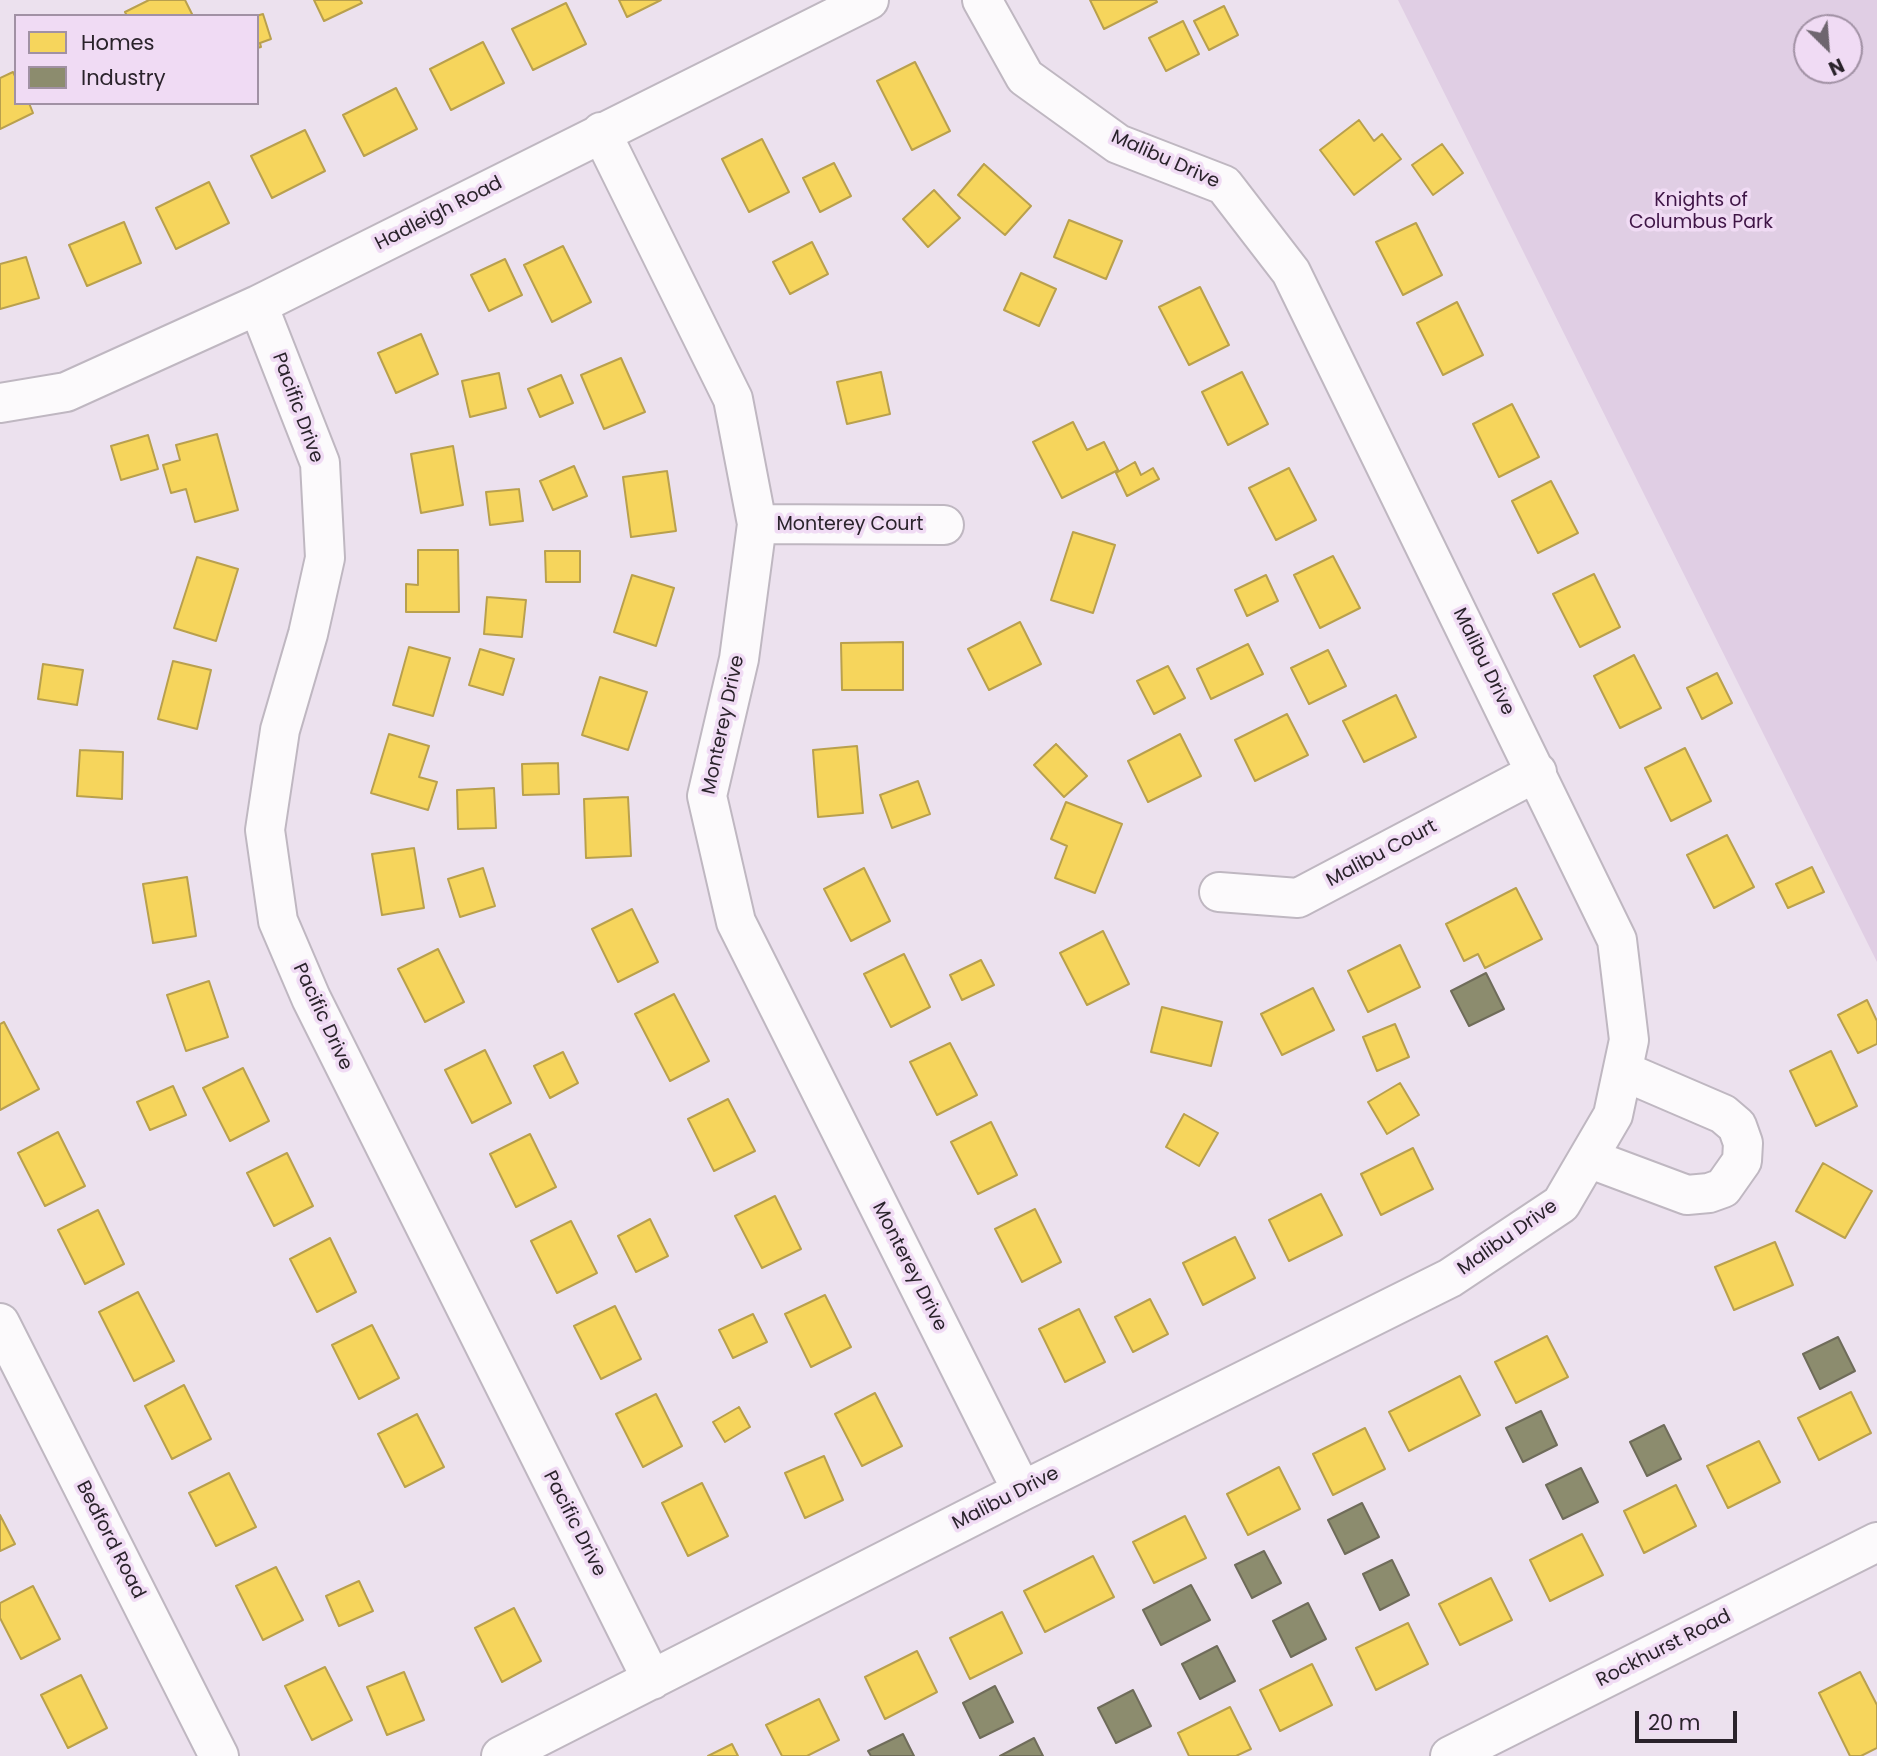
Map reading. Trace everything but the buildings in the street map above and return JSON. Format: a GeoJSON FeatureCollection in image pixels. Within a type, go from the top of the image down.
{"type":"FeatureCollection","features":[{"type":"Feature","properties":{"kind":"street","name":"Hadleigh Road"},"geometry":{"type":"LineString","coordinates":[[0,402],[66,392],[258,304],[869,0]]}},
{"type":"Feature","properties":{"kind":"street","name":"Malibu Drive"},"geometry":{"type":"LineString","coordinates":[[501,1756],[1022,1491],[1450,1278],[1561,1204],[1613,1115],[1629,1040],[1617,940],[1291,271],[1224,185],[1118,144],[1025,77],[982,0]]}},
{"type":"Feature","properties":{"kind":"street","name":"Monterey Drive"},"geometry":{"type":"LineString","coordinates":[[601,132],[733,399],[757,524],[739,659],[707,796],[736,922],[1022,1491]]}},
{"type":"Feature","properties":{"kind":"street","name":"Pacific Drive"},"geometry":{"type":"LineString","coordinates":[[258,304],[320,463],[325,558],[309,634],[280,730],[265,830],[278,921],[311,998],[652,1680]]}},
{"type":"Feature","properties":{"kind":"street","name":"Monterey Court"},"geometry":{"type":"LineString","coordinates":[[757,524],[944,525]]}},
{"type":"Feature","properties":{"kind":"street","name":"Malibu Court"},"geometry":{"type":"LineString","coordinates":[[1219,892],[1298,898],[1537,772]]}},
{"type":"Feature","properties":{"kind":"street"},"geometry":{"type":"LineString","coordinates":[[1588,1158],[1687,1195],[1709,1193],[1723,1188],[1742,1161],[1743,1143],[1737,1126],[1723,1114],[1623,1071]]}},
{"type":"Feature","properties":{"kind":"street","name":"Bedford Road"},"geometry":{"type":"LineString","coordinates":[[0,1323],[219,1756]]}},
{"type":"Feature","properties":{"kind":"street","name":"Rockhurst Road"},"geometry":{"type":"LineString","coordinates":[[1466,1752],[1877,1542]]}},
{"type":"Feature","properties":{"kind":"green space","name":"Knights of Columbus Park"},"geometry":{"type":"Polygon","coordinates":[[[1398,0],[1877,0],[1877,962],[1398,0]]]}}]}
